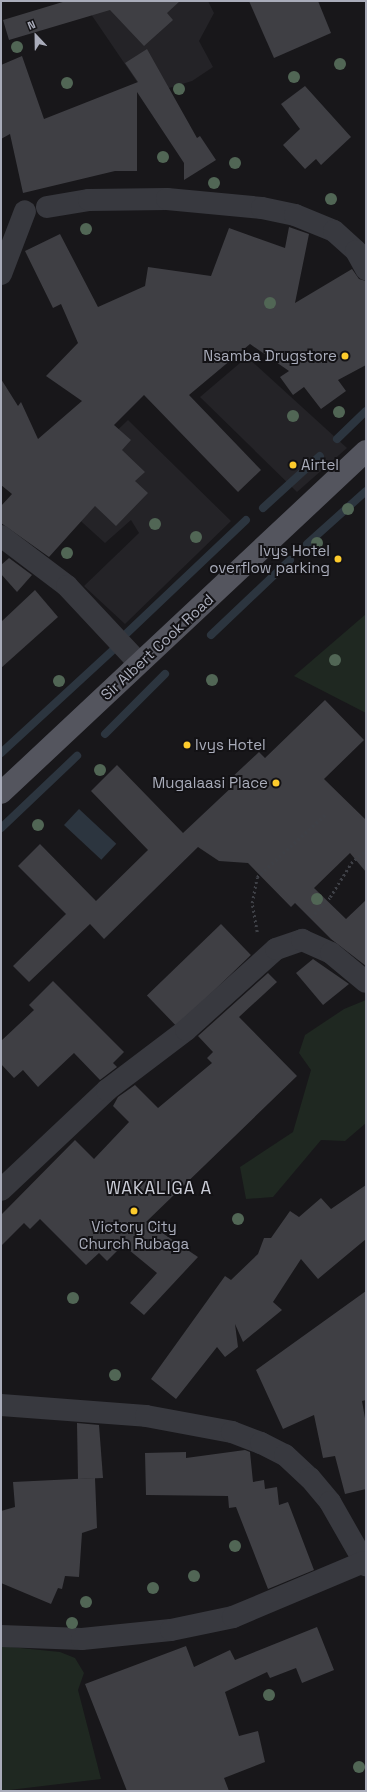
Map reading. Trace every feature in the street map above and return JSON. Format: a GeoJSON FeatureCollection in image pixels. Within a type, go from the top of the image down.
{"type":"FeatureCollection","features":[{"type":"Feature","properties":{"kind":"main road","name":"Sir Albert Cook Road"},"geometry":{"type":"LineString","coordinates":[[1,793],[366,452]]}},
{"type":"Feature","properties":{"kind":"street"},"geometry":{"type":"LineString","coordinates":[[47,207],[90,200],[167,199],[262,208],[295,215],[334,231],[356,251],[366,269]]}},
{"type":"Feature","properties":{"kind":"street"},"geometry":{"type":"LineString","coordinates":[[1,274],[25,211]]}},
{"type":"Feature","properties":{"kind":"street"},"geometry":{"type":"LineString","coordinates":[[1,536],[67,586],[139,663]]}},
{"type":"Feature","properties":{"kind":"street"},"geometry":{"type":"LineString","coordinates":[[1,1190],[107,1090],[186,1030],[276,949],[302,940],[330,953],[366,982]]}},
{"type":"Feature","properties":{"kind":"street"},"geometry":{"type":"LineString","coordinates":[[1,1405],[146,1416],[232,1432],[261,1443],[285,1455],[310,1478],[330,1502],[365,1564],[233,1617],[143,1636],[82,1639],[1,1636]]}},
{"type":"Feature","properties":{"kind":"path"},"geometry":{"type":"LineString","coordinates":[[262,960],[252,903],[257,878],[326,814]]}},
{"type":"Feature","properties":{"kind":"path"},"geometry":{"type":"LineString","coordinates":[[302,940],[307,922],[330,897],[351,863],[366,850]]}},
{"type":"Feature","properties":{"kind":"shaded area"},"geometry":{"type":"Polygon","coordinates":[[[82,1],[208,1],[214,13],[199,41],[213,67],[192,81],[146,95],[82,1]]]}},
{"type":"Feature","properties":{"kind":"shaded area"},"geometry":{"type":"Polygon","coordinates":[[[247,357],[347,448],[297,492],[200,397],[247,357]]]}},
{"type":"Feature","properties":{"kind":"shaded area"},"geometry":{"type":"Polygon","coordinates":[[[128,420],[231,521],[125,624],[84,586],[139,533],[131,520],[105,543],[51,494],[128,420]]]}},
{"type":"Feature","properties":{"kind":"shaded area"},"geometry":{"type":"Polygon","coordinates":[[[366,614],[366,713],[294,676],[366,614]]]}},
{"type":"Feature","properties":{"kind":"shaded area"},"geometry":{"type":"Polygon","coordinates":[[[79,809],[116,844],[101,860],[64,825],[79,809]]]}},
{"type":"Feature","properties":{"kind":"shaded area"},"geometry":{"type":"Polygon","coordinates":[[[366,1000],[366,1123],[345,1141],[321,1140],[273,1197],[246,1199],[240,1167],[293,1132],[311,1070],[299,1053],[305,1035],[344,1009],[366,1000]]]}},
{"type":"Feature","properties":{"kind":"shaded area"},"geometry":{"type":"Polygon","coordinates":[[[1,1646],[60,1652],[75,1658],[84,1673],[78,1690],[101,1779],[1,1791],[1,1646]]]}},
{"type":"Feature","properties":{"kind":"building"},"geometry":{"type":"Polygon","coordinates":[[[66,1],[180,1],[167,13],[173,20],[144,46],[110,10],[9,40],[3,20],[66,1]]]}},
{"type":"Feature","properties":{"kind":"building"},"geometry":{"type":"Polygon","coordinates":[[[249,1],[318,1],[331,33],[274,58],[249,1]]]}},
{"type":"Feature","properties":{"kind":"building"},"geometry":{"type":"Polygon","coordinates":[[[147,49],[197,138],[200,136],[216,160],[184,180],[184,163],[137,92],[137,171],[115,171],[23,193],[10,134],[1,139],[1,65],[22,56],[44,119],[138,82],[125,63],[147,49]]]}},
{"type":"Feature","properties":{"kind":"building"},"geometry":{"type":"Polygon","coordinates":[[[305,86],[351,137],[321,165],[316,159],[305,169],[283,145],[300,129],[281,104],[305,86]]]}},
{"type":"Feature","properties":{"kind":"building"},"geometry":{"type":"Polygon","coordinates":[[[289,227],[309,234],[295,303],[352,269],[359,279],[366,281],[366,365],[338,380],[346,391],[321,409],[304,387],[293,395],[280,377],[289,371],[250,344],[189,395],[261,470],[238,492],[144,395],[114,425],[131,440],[122,450],[145,472],[135,481],[148,493],[116,526],[95,506],[49,557],[1,523],[1,506],[12,494],[1,485],[1,379],[18,406],[21,402],[38,439],[82,401],[46,376],[78,343],[61,304],[53,308],[25,251],[60,234],[98,307],[145,286],[148,267],[211,276],[229,228],[285,248],[289,227]]]}},
{"type":"Feature","properties":{"kind":"building"},"geometry":{"type":"Polygon","coordinates":[[[9,558],[32,575],[17,592],[1,574],[1,565],[9,558]]]}},
{"type":"Feature","properties":{"kind":"building"},"geometry":{"type":"Polygon","coordinates":[[[35,590],[58,617],[1,668],[1,622],[35,590]]]}},
{"type":"Feature","properties":{"kind":"building"},"geometry":{"type":"Polygon","coordinates":[[[325,700],[364,740],[324,779],[366,820],[366,872],[350,853],[314,888],[346,919],[366,900],[366,966],[331,939],[295,903],[291,907],[248,863],[219,861],[198,847],[104,939],[90,924],[29,982],[13,966],[66,914],[18,866],[40,844],[96,901],[148,850],[91,791],[117,765],[183,833],[234,785],[229,780],[259,752],[265,758],[325,700]]]}},
{"type":"Feature","properties":{"kind":"building"},"geometry":{"type":"Polygon","coordinates":[[[221,924],[251,955],[177,1026],[147,996],[221,924]]]}},
{"type":"Feature","properties":{"kind":"building"},"geometry":{"type":"Polygon","coordinates":[[[313,959],[349,984],[323,1005],[296,973],[313,959]]]}},
{"type":"Feature","properties":{"kind":"building"},"geometry":{"type":"Polygon","coordinates":[[[268,973],[277,982],[239,1017],[297,1076],[146,1222],[198,1257],[144,1315],[130,1303],[157,1273],[123,1245],[107,1261],[99,1253],[86,1265],[40,1219],[30,1229],[24,1223],[1,1246],[1,1215],[75,1140],[94,1159],[129,1122],[113,1106],[118,1097],[135,1085],[158,1108],[212,1063],[207,1058],[213,1052],[198,1036],[268,973]]]}},
{"type":"Feature","properties":{"kind":"building"},"geometry":{"type":"Polygon","coordinates":[[[53,981],[124,1052],[113,1063],[117,1067],[100,1080],[74,1053],[38,1087],[23,1070],[14,1078],[1,1064],[1,1041],[34,1010],[29,1005],[53,981]]]}},
{"type":"Feature","properties":{"kind":"building"},"geometry":{"type":"Polygon","coordinates":[[[366,1185],[366,1239],[318,1279],[301,1259],[273,1302],[282,1310],[243,1342],[235,1324],[238,1347],[225,1357],[217,1347],[176,1399],[151,1379],[225,1276],[231,1280],[258,1254],[264,1238],[271,1238],[290,1211],[299,1217],[321,1198],[331,1209],[366,1185]]]}},
{"type":"Feature","properties":{"kind":"building"},"geometry":{"type":"Polygon","coordinates":[[[366,1291],[366,1400],[362,1401],[366,1424],[366,1489],[345,1494],[335,1456],[323,1458],[314,1415],[283,1429],[256,1370],[366,1291]]]}},
{"type":"Feature","properties":{"kind":"building"},"geometry":{"type":"Polygon","coordinates":[[[77,1423],[99,1425],[103,1478],[78,1479],[77,1423]]]}},
{"type":"Feature","properties":{"kind":"building"},"geometry":{"type":"Polygon","coordinates":[[[245,1450],[250,1452],[253,1482],[264,1480],[265,1489],[277,1487],[279,1505],[288,1502],[314,1570],[268,1589],[236,1507],[229,1508],[228,1496],[146,1495],[145,1453],[186,1452],[186,1458],[245,1450]]]}},
{"type":"Feature","properties":{"kind":"building"},"geometry":{"type":"Polygon","coordinates":[[[95,1478],[97,1528],[82,1533],[79,1577],[65,1576],[62,1589],[58,1588],[51,1604],[1,1583],[1,1511],[15,1507],[13,1482],[95,1478]]]}},
{"type":"Feature","properties":{"kind":"building"},"geometry":{"type":"Polygon","coordinates":[[[317,1627],[334,1670],[302,1683],[296,1668],[270,1678],[267,1672],[225,1692],[239,1736],[258,1731],[265,1762],[224,1778],[229,1791],[127,1791],[85,1684],[186,1646],[194,1667],[230,1650],[235,1660],[317,1627]]]}},
{"type":"Feature","properties":{"kind":"waterway"},"geometry":{"type":"LineString","coordinates":[[337,439],[366,411]]}},
{"type":"Feature","properties":{"kind":"waterway"},"geometry":{"type":"LineString","coordinates":[[263,508],[320,456]]}},
{"type":"Feature","properties":{"kind":"waterway"},"geometry":{"type":"LineString","coordinates":[[307,544],[366,491]]}},
{"type":"Feature","properties":{"kind":"waterway"},"geometry":{"type":"LineString","coordinates":[[127,633],[246,520]]}},
{"type":"Feature","properties":{"kind":"waterway"},"geometry":{"type":"LineString","coordinates":[[211,635],[290,560]]}},
{"type":"Feature","properties":{"kind":"waterway"},"geometry":{"type":"LineString","coordinates":[[1,753],[113,650]]}},
{"type":"Feature","properties":{"kind":"waterway"},"geometry":{"type":"LineString","coordinates":[[105,734],[165,674]]}},
{"type":"Feature","properties":{"kind":"waterway"},"geometry":{"type":"LineString","coordinates":[[1,828],[77,756]]}},
{"type":"Feature","properties":{"kind":"place","name":"Nsamba Drugstore"},"geometry":{"type":"Point","coordinates":[345,356]}},
{"type":"Feature","properties":{"kind":"place","name":"Airtel"},"geometry":{"type":"Point","coordinates":[293,465]}},
{"type":"Feature","properties":{"kind":"place","name":"Ivys Hotel overflow parking"},"geometry":{"type":"Point","coordinates":[338,559]}},
{"type":"Feature","properties":{"kind":"place","name":"Ivys Hotel"},"geometry":{"type":"Point","coordinates":[187,745]}},
{"type":"Feature","properties":{"kind":"place","name":"Mugalaasi Place"},"geometry":{"type":"Point","coordinates":[276,783]}},
{"type":"Feature","properties":{"kind":"place","name":"Victory City Church Rubaga"},"geometry":{"type":"Point","coordinates":[134,1211]}},
{"type":"Feature","properties":{"kind":"district","name":"WAKALIGA A"},"geometry":{"type":"Point","coordinates":[159,1189]}}]}
